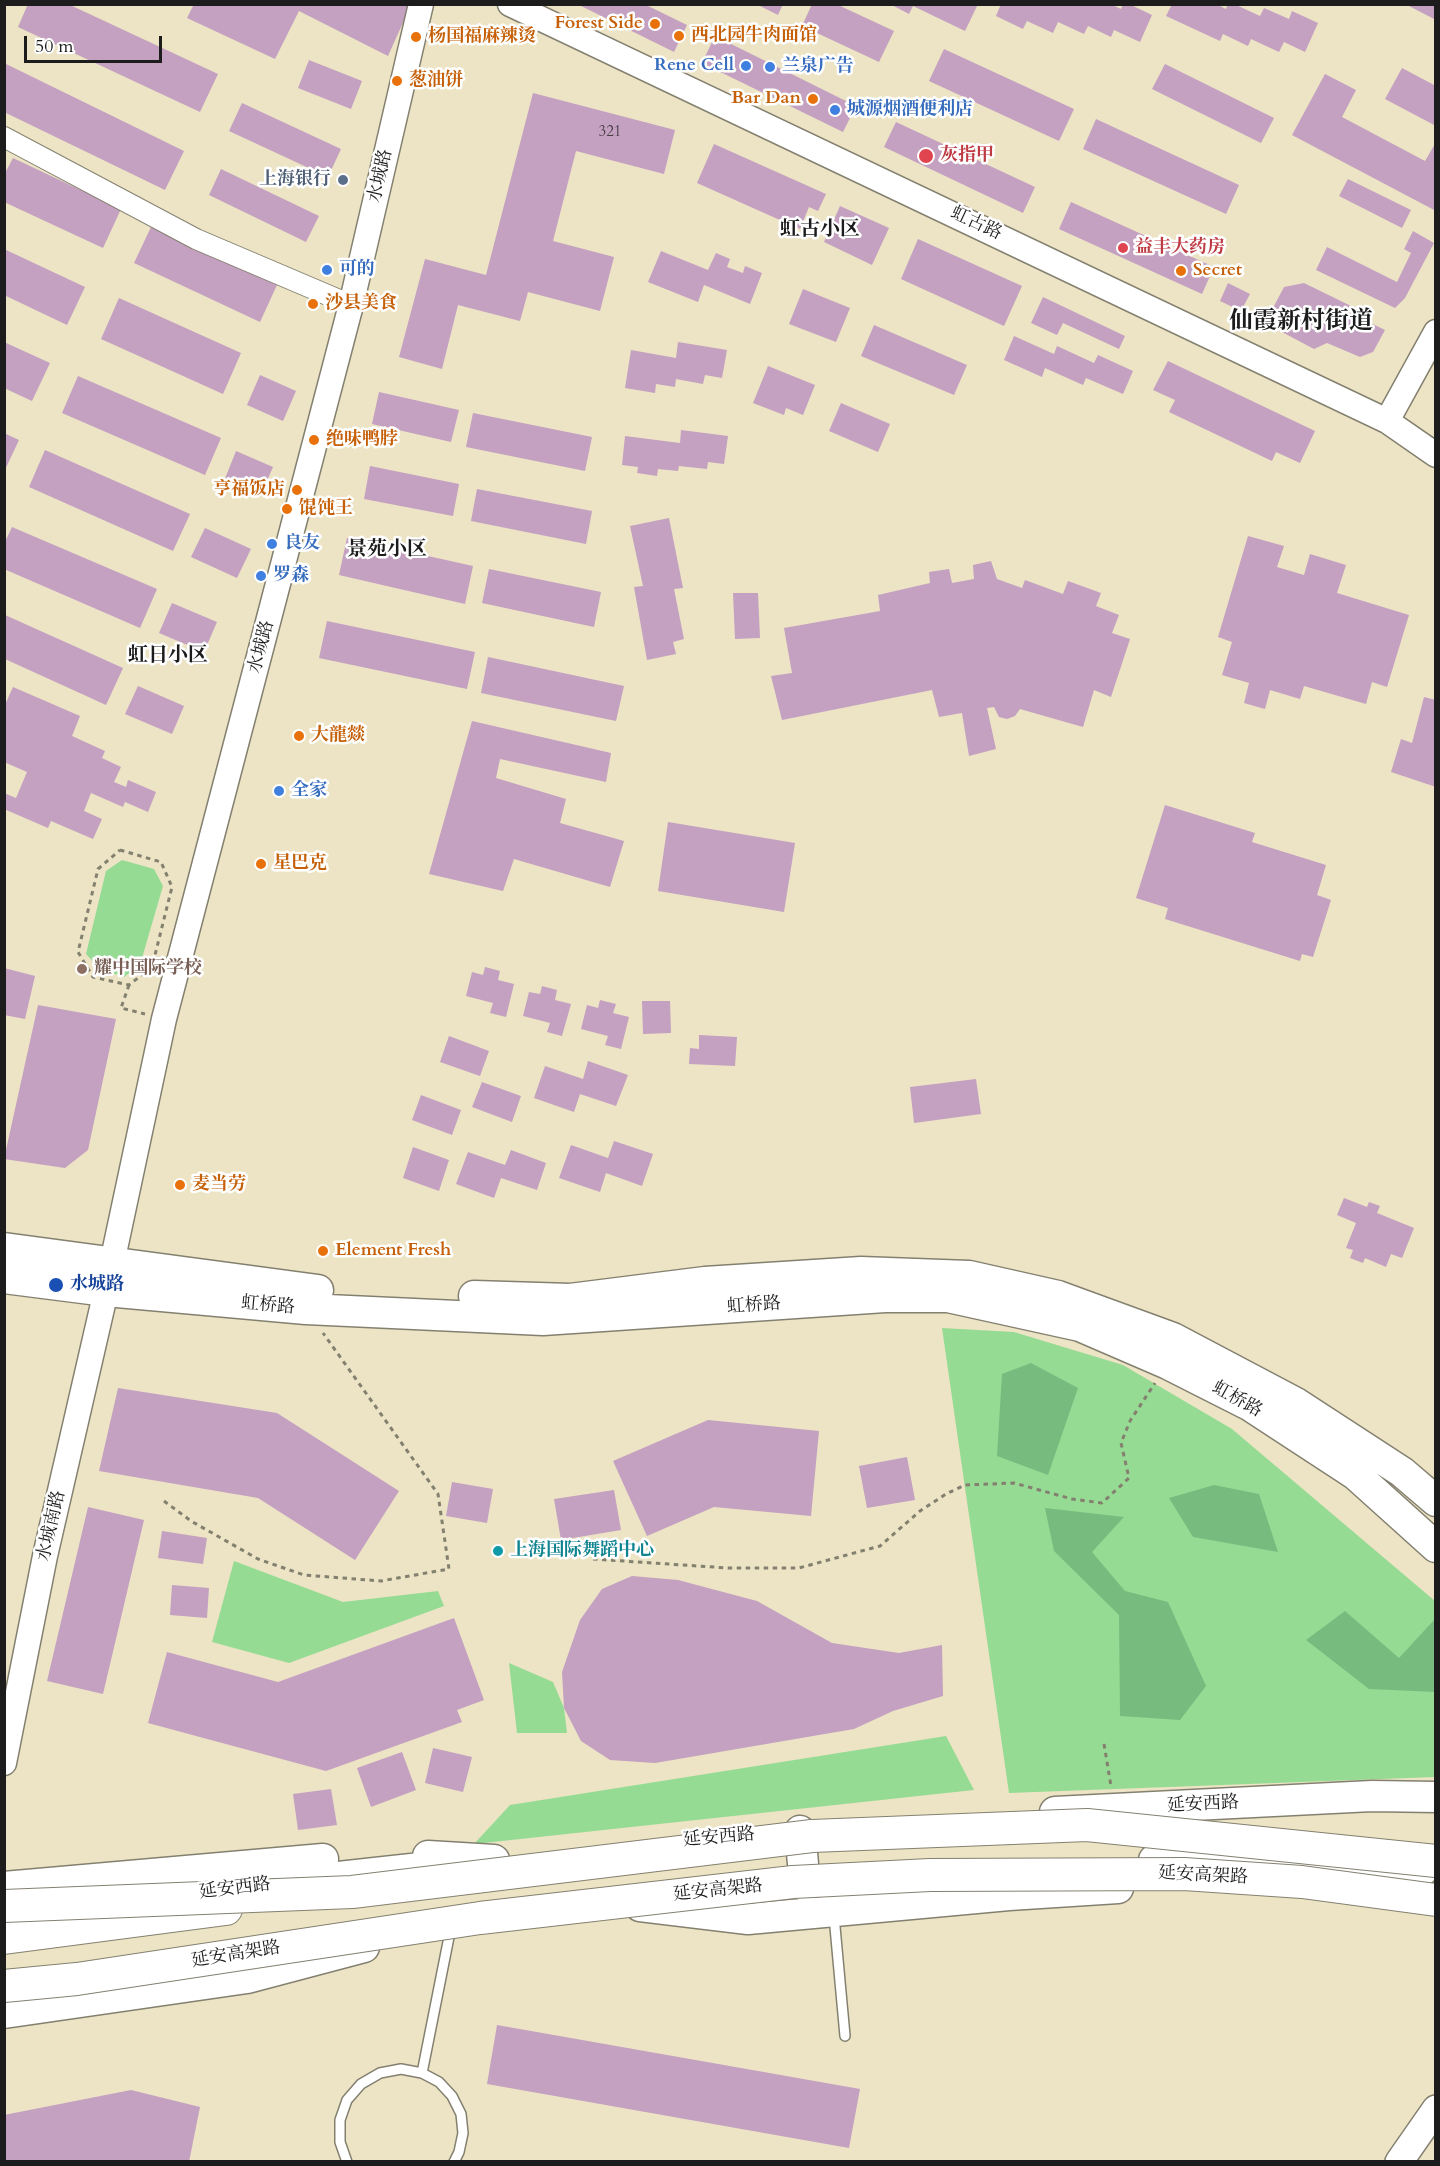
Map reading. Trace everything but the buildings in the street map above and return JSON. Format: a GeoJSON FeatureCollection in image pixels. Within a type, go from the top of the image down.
{"type":"FeatureCollection","features":[{"type":"Feature","properties":{"kind":"highway","name":"延安高架路"},"geometry":{"type":"LineString","coordinates":[[4,1938],[352,1892],[812,1836],[1087,1825],[1436,1861]]}},
{"type":"Feature","properties":{"kind":"highway","name":"延安高架路"},"geometry":{"type":"LineString","coordinates":[[4,1986],[77,1979],[480,1918],[805,1882],[930,1875],[1184,1874],[1302,1882],[1436,1900]]}},
{"type":"Feature","properties":{"kind":"highway"},"geometry":{"type":"LineString","coordinates":[[4,1906],[352,1892]]}},
{"type":"Feature","properties":{"kind":"highway"},"geometry":{"type":"LineString","coordinates":[[4,1994],[77,1979]]}},
{"type":"Feature","properties":{"kind":"main road","name":"虹桥路"},"geometry":{"type":"LineString","coordinates":[[4,1248],[306,1290],[570,1299],[705,1282],[850,1273],[969,1276],[1058,1296],[1173,1338],[1296,1403],[1402,1472],[1436,1501]]}},
{"type":"Feature","properties":{"kind":"main road","name":"虹桥路"},"geometry":{"type":"LineString","coordinates":[[4,1278],[106,1291],[306,1309],[543,1320],[885,1297],[948,1297],[1080,1326],[1168,1364],[1249,1405],[1356,1476],[1436,1547]]}},
{"type":"Feature","properties":{"kind":"main road","name":"延安西路"},"geometry":{"type":"LineString","coordinates":[[4,1916],[494,1860],[800,1831],[1115,1809],[1372,1797],[1436,1797]]}},
{"type":"Feature","properties":{"kind":"main road"},"geometry":{"type":"LineString","coordinates":[[800,1831],[827,1895]]}},
{"type":"Feature","properties":{"kind":"main road"},"geometry":{"type":"LineString","coordinates":[[4,1980],[451,1924],[637,1905],[748,1919],[827,1895],[945,1872],[1109,1862],[1436,1848]]}},
{"type":"Feature","properties":{"kind":"main road"},"geometry":{"type":"LineString","coordinates":[[4,1887],[388,1854],[494,1860]]}},
{"type":"Feature","properties":{"kind":"main road"},"geometry":{"type":"LineString","coordinates":[[827,1895],[1009,1894],[1283,1874],[1436,1870]]}},
{"type":"Feature","properties":{"kind":"main road"},"geometry":{"type":"LineString","coordinates":[[4,2013],[247,1978],[451,1924]]}},
{"type":"Feature","properties":{"kind":"main road"},"geometry":{"type":"LineString","coordinates":[[1399,2162],[1436,2109]]}},
{"type":"Feature","properties":{"kind":"street","name":"水城路"},"geometry":{"type":"LineString","coordinates":[[106,1291],[164,1019],[351,304],[422,4]]}},
{"type":"Feature","properties":{"kind":"street","name":"虹古路"},"geometry":{"type":"LineString","coordinates":[[510,4],[1387,421],[1436,455]]}},
{"type":"Feature","properties":{"kind":"street"},"geometry":{"type":"LineString","coordinates":[[4,137],[196,239],[351,304]]}},
{"type":"Feature","properties":{"kind":"street"},"geometry":{"type":"LineString","coordinates":[[1387,421],[1436,332]]}},
{"type":"Feature","properties":{"kind":"street","name":"水城南路"},"geometry":{"type":"LineString","coordinates":[[4,1763],[45,1556],[106,1291]]}},
{"type":"Feature","properties":{"kind":"lane"},"geometry":{"type":"LineString","coordinates":[[827,1895],[845,2036]]}},
{"type":"Feature","properties":{"kind":"lane"},"geometry":{"type":"LineString","coordinates":[[422,2073],[451,1924]]}},
{"type":"Feature","properties":{"kind":"lane"},"geometry":{"type":"LineString","coordinates":[[347,2162],[340,2142],[340,2120],[347,2100],[361,2084],[380,2073],[401,2069],[422,2073],[439,2082],[452,2096],[461,2114],[463,2133],[459,2152],[454,2162]]}},
{"type":"Feature","properties":{"kind":"path"},"geometry":{"type":"LineString","coordinates":[[120,850],[161,862],[172,887],[152,967],[129,985],[93,977],[78,952],[98,869],[120,850]]}},
{"type":"Feature","properties":{"kind":"path"},"geometry":{"type":"LineString","coordinates":[[164,1501],[191,1521],[258,1559],[304,1575],[381,1581],[449,1569],[438,1494],[306,1309]]}},
{"type":"Feature","properties":{"kind":"path"},"geometry":{"type":"LineString","coordinates":[[593,1559],[728,1568],[799,1568],[880,1546],[921,1511],[946,1494],[965,1485],[1014,1483],[1072,1499],[1102,1503],[1129,1478],[1121,1443],[1130,1421],[1168,1364]]}},
{"type":"Feature","properties":{"kind":"path"},"geometry":{"type":"LineString","coordinates":[[1104,1743],[1115,1809]]}},
{"type":"Feature","properties":{"kind":"green space"},"geometry":{"type":"Polygon","coordinates":[[[122,860],[154,869],[163,886],[140,965],[124,977],[100,969],[86,954],[106,871],[122,860]]]}},
{"type":"Feature","properties":{"kind":"green space"},"geometry":{"type":"Polygon","coordinates":[[[942,1328],[1014,1332],[1123,1365],[1232,1429],[1435,1601],[1435,1777],[1009,1793],[942,1328]]]}},
{"type":"Feature","properties":{"kind":"green space"},"geometry":{"type":"Polygon","coordinates":[[[1031,1363],[1078,1388],[1048,1475],[997,1456],[1002,1374],[1031,1363]]]}},
{"type":"Feature","properties":{"kind":"green space"},"geometry":{"type":"Polygon","coordinates":[[[1214,1485],[1259,1494],[1278,1552],[1193,1537],[1169,1498],[1214,1485]]]}},
{"type":"Feature","properties":{"kind":"green space"},"geometry":{"type":"Polygon","coordinates":[[[1045,1508],[1124,1517],[1092,1552],[1125,1591],[1168,1602],[1206,1686],[1180,1720],[1120,1716],[1119,1615],[1054,1551],[1045,1508]]]}},
{"type":"Feature","properties":{"kind":"green space"},"geometry":{"type":"Polygon","coordinates":[[[234,1561],[343,1602],[438,1591],[444,1606],[289,1663],[212,1642],[234,1561]]]}},
{"type":"Feature","properties":{"kind":"green space"},"geometry":{"type":"Polygon","coordinates":[[[1345,1611],[1399,1658],[1435,1619],[1435,1692],[1369,1689],[1306,1640],[1345,1611]]]}},
{"type":"Feature","properties":{"kind":"green space"},"geometry":{"type":"Polygon","coordinates":[[[509,1663],[553,1682],[564,1708],[567,1733],[517,1733],[509,1663]]]}},
{"type":"Feature","properties":{"kind":"green space"},"geometry":{"type":"Polygon","coordinates":[[[946,1736],[974,1790],[474,1844],[510,1805],[946,1736]]]}},
{"type":"Feature","properties":{"kind":"place","name":"Forest Side"},"geometry":{"type":"Point","coordinates":[655,24]}},
{"type":"Feature","properties":{"kind":"place","name":"西北园牛肉面馆"},"geometry":{"type":"Point","coordinates":[679,36]}},
{"type":"Feature","properties":{"kind":"place","name":"杨国福麻辣烫"},"geometry":{"type":"Point","coordinates":[416,37]}},
{"type":"Feature","properties":{"kind":"place","name":"Rene Cell"},"geometry":{"type":"Point","coordinates":[746,66]}},
{"type":"Feature","properties":{"kind":"place","name":"兰泉广告"},"geometry":{"type":"Point","coordinates":[770,67]}},
{"type":"Feature","properties":{"kind":"place","name":"葱油饼"},"geometry":{"type":"Point","coordinates":[397,81]}},
{"type":"Feature","properties":{"kind":"place","name":"Bar Dan"},"geometry":{"type":"Point","coordinates":[813,99]}},
{"type":"Feature","properties":{"kind":"place","name":"城源烟酒便利店"},"geometry":{"type":"Point","coordinates":[835,110]}},
{"type":"Feature","properties":{"kind":"place","name":"灰指甲"},"geometry":{"type":"Point","coordinates":[926,156]}},
{"type":"Feature","properties":{"kind":"place","name":"上海银行"},"geometry":{"type":"Point","coordinates":[343,180]}},
{"type":"Feature","properties":{"kind":"place","name":"益丰大药房"},"geometry":{"type":"Point","coordinates":[1123,248]}},
{"type":"Feature","properties":{"kind":"place","name":"可的"},"geometry":{"type":"Point","coordinates":[327,270]}},
{"type":"Feature","properties":{"kind":"place","name":"Secret"},"geometry":{"type":"Point","coordinates":[1181,271]}},
{"type":"Feature","properties":{"kind":"place","name":"沙县美食"},"geometry":{"type":"Point","coordinates":[313,304]}},
{"type":"Feature","properties":{"kind":"place","name":"绝味鸭脖"},"geometry":{"type":"Point","coordinates":[314,440]}},
{"type":"Feature","properties":{"kind":"place","name":"亨福饭店"},"geometry":{"type":"Point","coordinates":[297,490]}},
{"type":"Feature","properties":{"kind":"place","name":"馄饨王"},"geometry":{"type":"Point","coordinates":[287,509]}},
{"type":"Feature","properties":{"kind":"place","name":"良友"},"geometry":{"type":"Point","coordinates":[272,544]}},
{"type":"Feature","properties":{"kind":"place","name":"罗森"},"geometry":{"type":"Point","coordinates":[261,576]}},
{"type":"Feature","properties":{"kind":"place","name":"大龍燚"},"geometry":{"type":"Point","coordinates":[299,736]}},
{"type":"Feature","properties":{"kind":"place","name":"全家"},"geometry":{"type":"Point","coordinates":[279,791]}},
{"type":"Feature","properties":{"kind":"place","name":"星巴克"},"geometry":{"type":"Point","coordinates":[261,864]}},
{"type":"Feature","properties":{"kind":"place","name":"耀中国际学校"},"geometry":{"type":"Point","coordinates":[82,969]}},
{"type":"Feature","properties":{"kind":"place","name":"麦当劳"},"geometry":{"type":"Point","coordinates":[180,1185]}},
{"type":"Feature","properties":{"kind":"place","name":"Element Fresh"},"geometry":{"type":"Point","coordinates":[323,1251]}},
{"type":"Feature","properties":{"kind":"place","name":"水城路"},"geometry":{"type":"Point","coordinates":[56,1285]}},
{"type":"Feature","properties":{"kind":"place","name":"上海国际舞蹈中心"},"geometry":{"type":"Point","coordinates":[498,1551]}},
{"type":"Feature","properties":{"kind":"district","name":"虹古小区"},"geometry":{"type":"Point","coordinates":[820,230]}},
{"type":"Feature","properties":{"kind":"district","name":"仙霞新村街道"},"geometry":{"type":"Point","coordinates":[1301,322]}},
{"type":"Feature","properties":{"kind":"district","name":"景苑小区"},"geometry":{"type":"Point","coordinates":[387,550]}},
{"type":"Feature","properties":{"kind":"district","name":"虹日小区"},"geometry":{"type":"Point","coordinates":[168,656]}}]}
